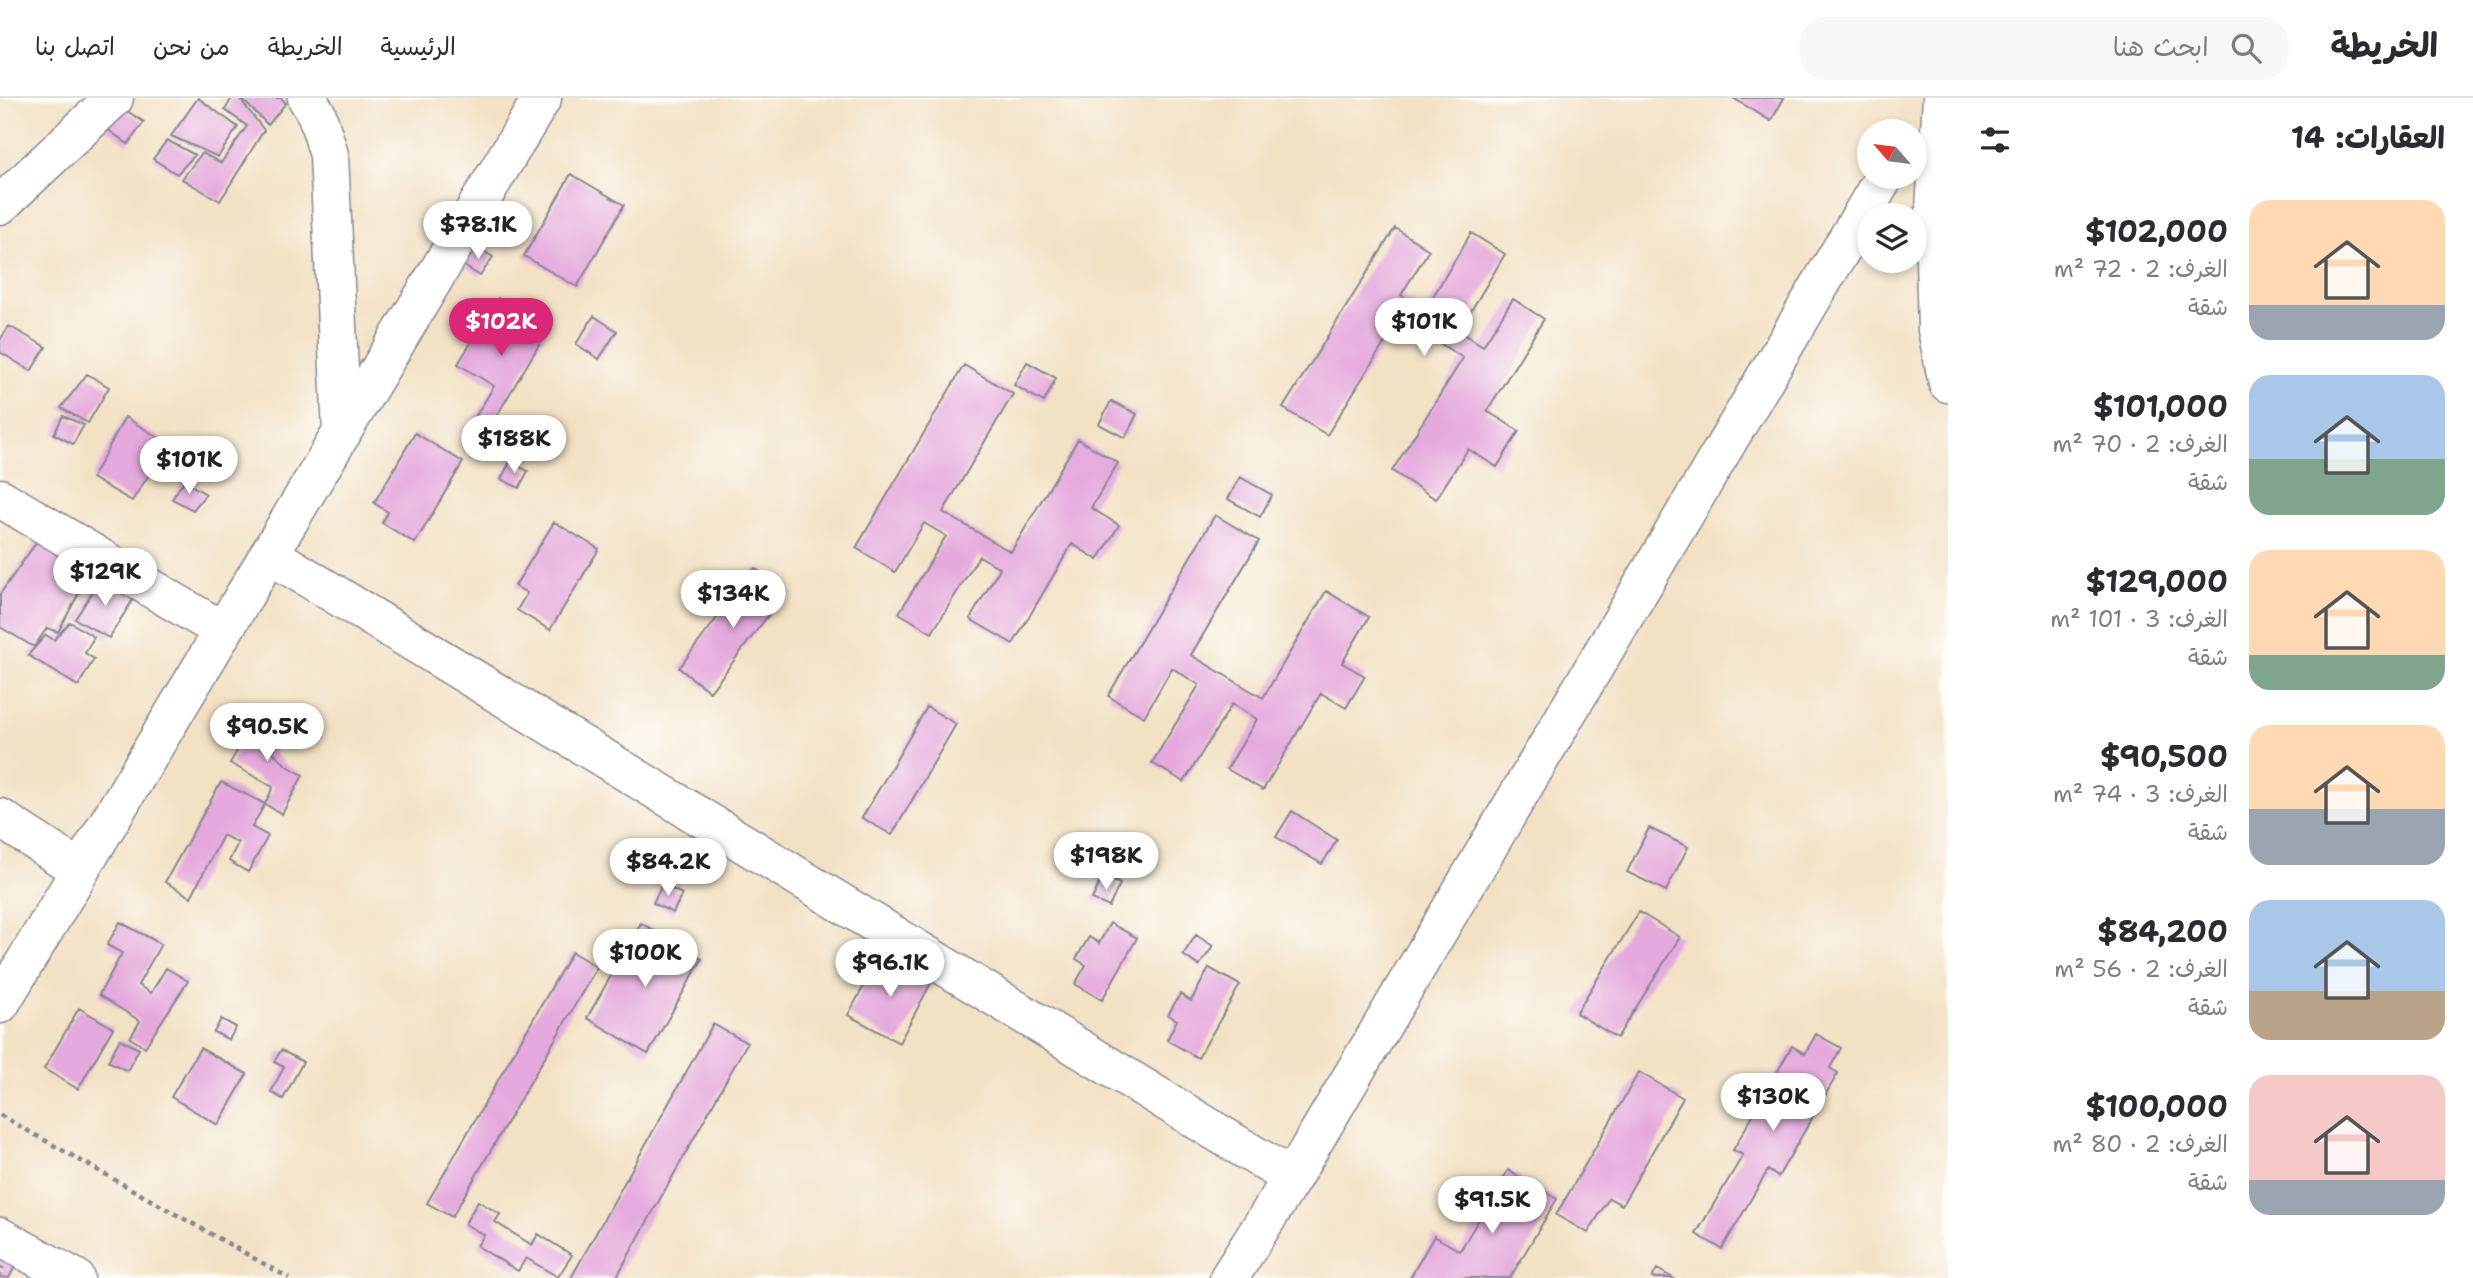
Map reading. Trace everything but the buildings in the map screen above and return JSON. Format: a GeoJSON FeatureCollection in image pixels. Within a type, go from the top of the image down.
{"type":"FeatureCollection","features":[{"type":"Feature","properties":{"kind":"street"},"geometry":{"type":"LineString","coordinates":[[0,205],[114,98]]}},
{"type":"Feature","properties":{"kind":"street"},"geometry":{"type":"LineString","coordinates":[[307,98],[317,115],[329,155],[342,433]]}},
{"type":"Feature","properties":{"kind":"street"},"geometry":{"type":"LineString","coordinates":[[0,1004],[541,98]]}},
{"type":"Feature","properties":{"kind":"street"},"geometry":{"type":"LineString","coordinates":[[1918,119],[1931,98]]}},
{"type":"Feature","properties":{"kind":"street"},"geometry":{"type":"LineString","coordinates":[[1942,98],[1934,225],[1937,330],[1948,383]]}},
{"type":"Feature","properties":{"kind":"street"},"geometry":{"type":"LineString","coordinates":[[1229,1278],[1292,1178],[1877,189]]}},
{"type":"Feature","properties":{"kind":"street"},"geometry":{"type":"LineString","coordinates":[[0,498],[223,631]]}},
{"type":"Feature","properties":{"kind":"street"},"geometry":{"type":"LineString","coordinates":[[269,555],[1292,1178]]}},
{"type":"Feature","properties":{"kind":"street"},"geometry":{"type":"LineString","coordinates":[[0,818],[80,870]]}},
{"type":"Feature","properties":{"kind":"street"},"geometry":{"type":"LineString","coordinates":[[0,1237],[71,1277]]}},
{"type":"Feature","properties":{"kind":"path"},"geometry":{"type":"LineString","coordinates":[[0,1115],[289,1278]]}}]}
